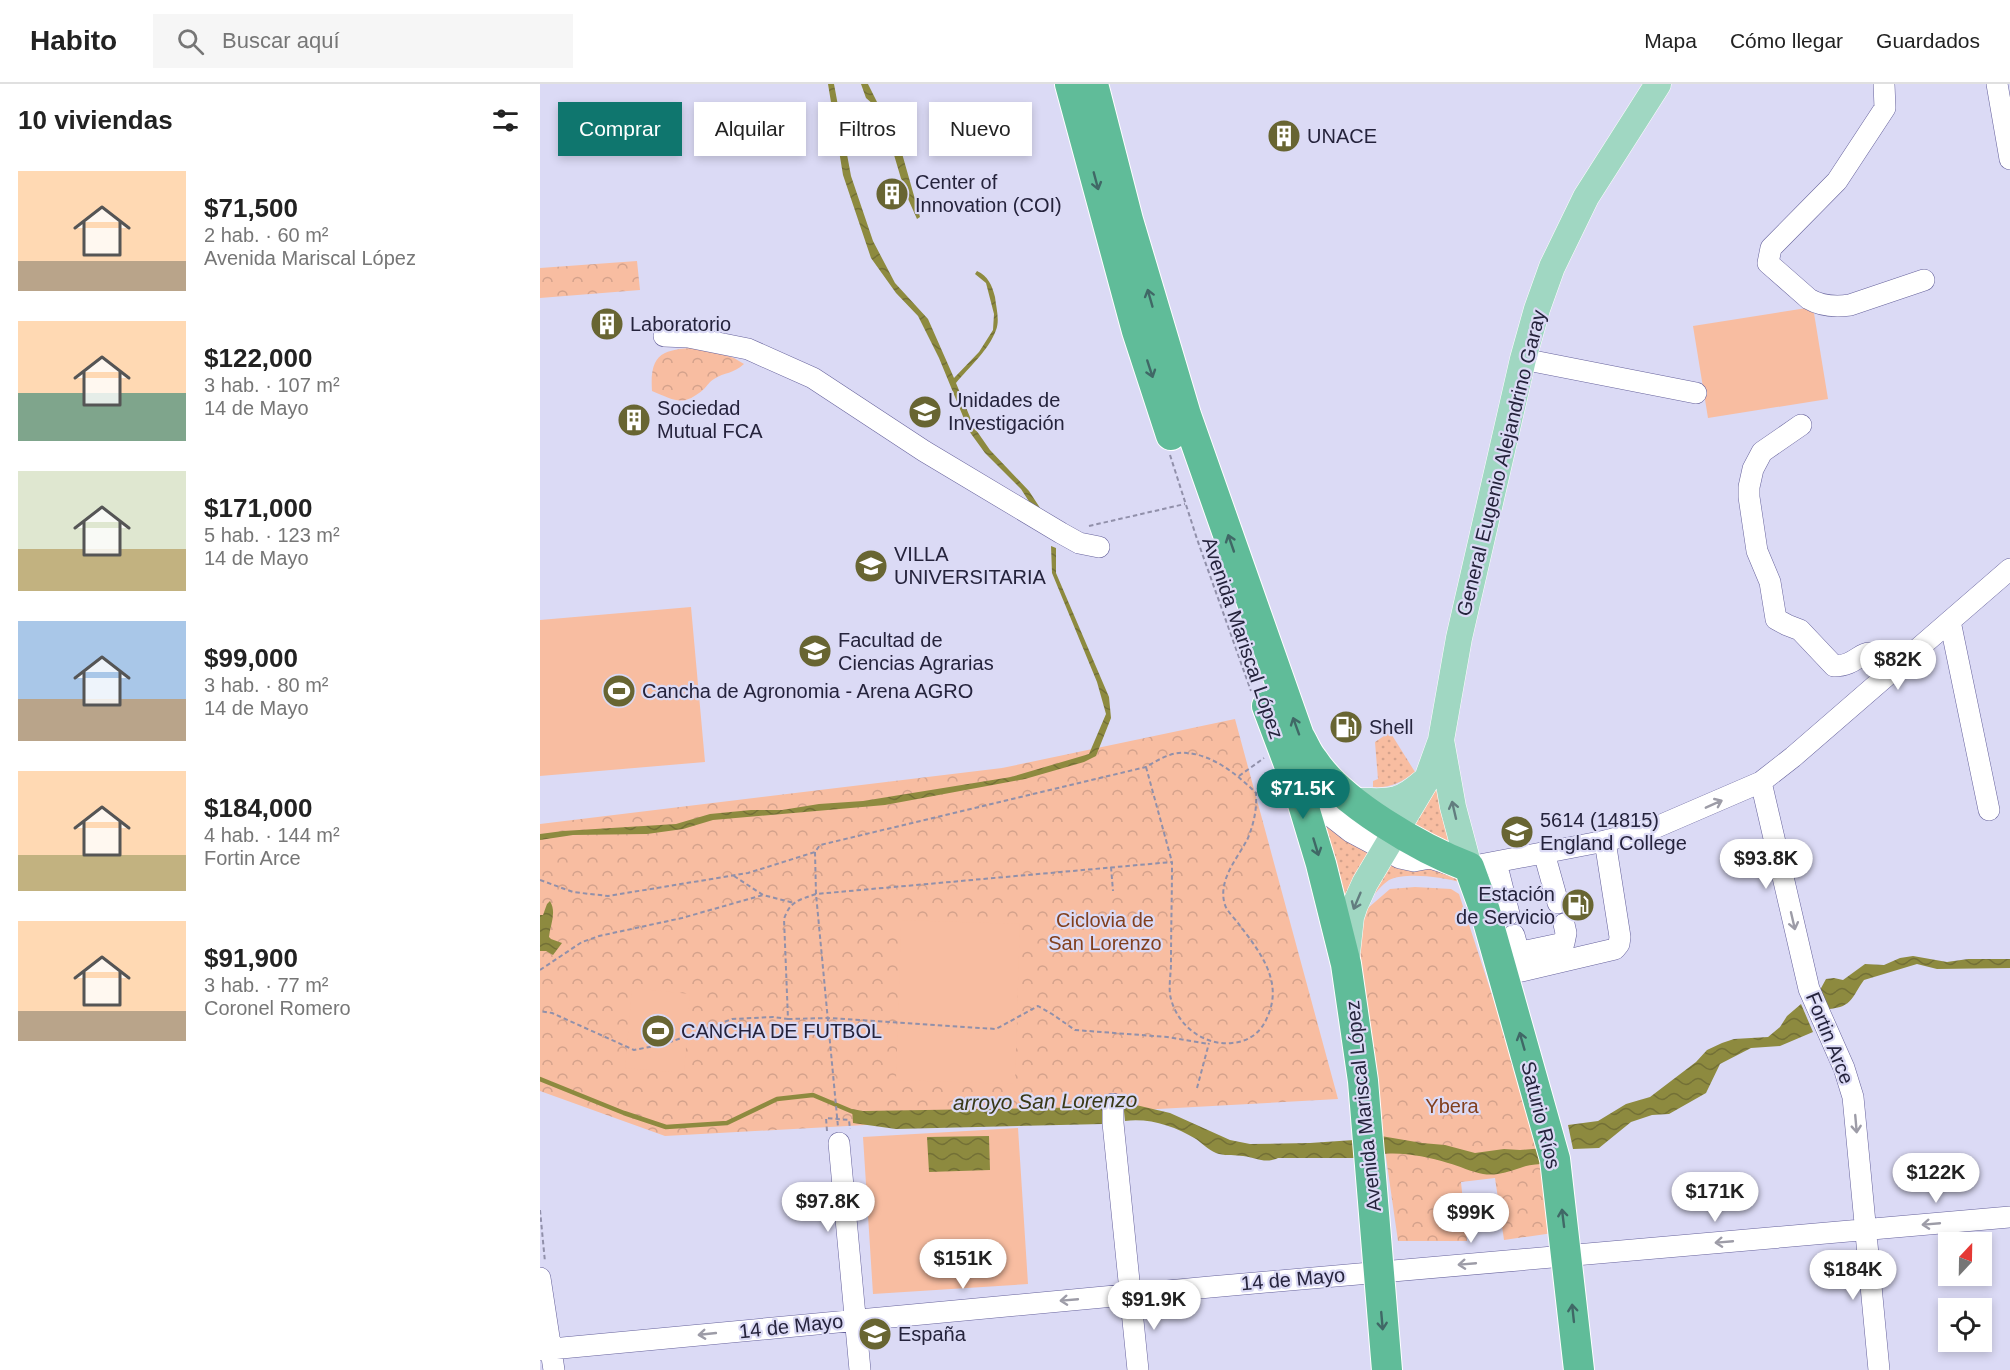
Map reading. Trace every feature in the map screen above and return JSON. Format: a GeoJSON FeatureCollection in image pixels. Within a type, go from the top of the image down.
{"type":"FeatureCollection","features":[{"type":"Feature","properties":{"kind":"highway","name":"Avenida Mariscal López"},"geometry":{"type":"LineString","coordinates":[[1070,84],[1137,331],[1282,750],[1299,791],[1321,864],[1346,964],[1368,1127],[1387,1370]]}},
{"type":"Feature","properties":{"kind":"highway","name":"Avenida Mariscal López"},"geometry":{"type":"LineString","coordinates":[[1093,84],[1128,220],[1186,415],[1299,736],[1312,760],[1326,776],[1342,810],[1391,840],[1482,864]]}},
{"type":"Feature","properties":{"kind":"highway","name":"Saturio Ríos"},"geometry":{"type":"LineString","coordinates":[[1482,864],[1485,910],[1511,946],[1550,1137],[1558,1181],[1579,1370]]}},
{"type":"Feature","properties":{"kind":"main road","name":"General Eugenio Alejandrino Garay"},"geometry":{"type":"LineString","coordinates":[[1482,864],[1453,807],[1441,740],[1462,627],[1523,359],[1552,267],[1582,205],[1658,84]]}},
{"type":"Feature","properties":{"kind":"main road"},"geometry":{"type":"LineString","coordinates":[[1346,964],[1351,917],[1355,905],[1427,779],[1441,740]]}},
{"type":"Feature","properties":{"kind":"main road"},"geometry":{"type":"LineString","coordinates":[[1342,810],[1393,801],[1409,794],[1427,779]]}},
{"type":"Feature","properties":{"kind":"street"},"geometry":{"type":"LineString","coordinates":[[1884,84],[1885,108],[1837,181],[1771,248],[1768,263],[1815,303],[1838,306],[1850,305],[1924,280]]}},
{"type":"Feature","properties":{"kind":"street"},"geometry":{"type":"LineString","coordinates":[[1997,84],[2010,159]]}},
{"type":"Feature","properties":{"kind":"street"},"geometry":{"type":"LineString","coordinates":[[664,336],[688,337],[748,349],[813,378],[924,451],[1079,543],[1099,547]]}},
{"type":"Feature","properties":{"kind":"street"},"geometry":{"type":"LineString","coordinates":[[1523,359],[1696,393]]}},
{"type":"Feature","properties":{"kind":"street"},"geometry":{"type":"LineString","coordinates":[[1801,425],[1762,452],[1753,469],[1749,487],[1757,551],[1770,582],[1776,619],[1800,630],[1834,666],[1872,653],[1884,659],[1893,669]]}},
{"type":"Feature","properties":{"kind":"street"},"geometry":{"type":"LineString","coordinates":[[1511,946],[1482,864],[1605,841],[1652,829],[1761,782],[1793,757],[2010,568]]}},
{"type":"Feature","properties":{"kind":"street"},"geometry":{"type":"LineString","coordinates":[[1950,621],[1989,810]]}},
{"type":"Feature","properties":{"kind":"street","name":"Fortin Arce"},"geometry":{"type":"LineString","coordinates":[[1761,782],[1809,989],[1828,1029],[1854,1097],[1879,1370]]}},
{"type":"Feature","properties":{"kind":"street"},"geometry":{"type":"LineString","coordinates":[[1299,791],[1342,810]]}},
{"type":"Feature","properties":{"kind":"street"},"geometry":{"type":"LineString","coordinates":[[1511,946],[1615,949],[1620,937],[1605,841]]}},
{"type":"Feature","properties":{"kind":"street"},"geometry":{"type":"LineString","coordinates":[[1511,946],[1564,943],[1566,933],[1544,853]]}},
{"type":"Feature","properties":{"kind":"street"},"geometry":{"type":"LineString","coordinates":[[1113,1113],[1138,1370]]}},
{"type":"Feature","properties":{"kind":"street"},"geometry":{"type":"LineString","coordinates":[[839,1138],[860,1370]]}},
{"type":"Feature","properties":{"kind":"street","name":"14 de Mayo"},"geometry":{"type":"LineString","coordinates":[[548,1357],[856,1319],[2010,1216]]}},
{"type":"Feature","properties":{"kind":"street"},"geometry":{"type":"LineString","coordinates":[[543,1271],[548,1357]]}},
{"type":"Feature","properties":{"kind":"path"},"geometry":{"type":"LineString","coordinates":[[1167,448],[1252,695]]}},
{"type":"Feature","properties":{"kind":"path"},"geometry":{"type":"LineString","coordinates":[[1061,532],[1185,504]]}},
{"type":"Feature","properties":{"kind":"path"},"geometry":{"type":"LineString","coordinates":[[1239,776],[1261,759],[1282,750]]}},
{"type":"Feature","properties":{"kind":"path"},"geometry":{"type":"LineString","coordinates":[[540,1011],[552,1013],[634,1050],[665,1044],[732,1018],[828,1018],[996,1029],[1038,1006],[1075,1030],[1226,1044],[1242,1042],[1254,1036],[1265,1024],[1271,1006],[1272,980],[1262,955],[1225,906],[1224,886],[1230,868],[1248,837],[1257,806],[1256,793],[1239,776],[1209,760],[1186,753],[1165,756],[1146,767],[820,845],[815,852],[816,894],[828,1018],[835,1089],[836,1107]]}},
{"type":"Feature","properties":{"kind":"path"},"geometry":{"type":"LineString","coordinates":[[1146,767],[1172,862],[1170,999],[1183,1023],[1194,1034],[1209,1042]]}},
{"type":"Feature","properties":{"kind":"path"},"geometry":{"type":"LineString","coordinates":[[540,880],[573,892],[608,896],[748,873],[815,852]]}},
{"type":"Feature","properties":{"kind":"path"},"geometry":{"type":"LineString","coordinates":[[788,1019],[784,919],[787,909],[794,903],[816,894],[1172,862]]}},
{"type":"Feature","properties":{"kind":"path"},"geometry":{"type":"LineString","coordinates":[[1111,867],[1113,891]]}},
{"type":"Feature","properties":{"kind":"path"},"geometry":{"type":"LineString","coordinates":[[733,876],[762,896],[794,903]]}},
{"type":"Feature","properties":{"kind":"path"},"geometry":{"type":"LineString","coordinates":[[540,970],[582,942],[599,936],[682,918],[762,896]]}},
{"type":"Feature","properties":{"kind":"path"},"geometry":{"type":"LineString","coordinates":[[1197,1088],[1209,1042]]}},
{"type":"Feature","properties":{"kind":"path"},"geometry":{"type":"LineString","coordinates":[[826,1118],[849,1120],[839,1138],[826,1118]]}},
{"type":"Feature","properties":{"kind":"path"},"geometry":{"type":"LineString","coordinates":[[540,1210],[543,1271]]}},
{"type":"Feature","properties":{"kind":"green space"},"geometry":{"type":"Polygon","coordinates":[[[637,261],[640,290],[540,298],[540,268],[637,261]]]}},
{"type":"Feature","properties":{"kind":"green space"},"geometry":{"type":"Polygon","coordinates":[[[1813,307],[1828,399],[1708,418],[1693,326],[1813,307]]]}},
{"type":"Feature","properties":{"kind":"green space"},"geometry":{"type":"Polygon","coordinates":[[[701,347],[734,358],[744,364],[713,380],[697,395],[685,400],[673,400],[652,391],[652,377],[657,359],[670,351],[701,347]]]}},
{"type":"Feature","properties":{"kind":"green space","name":"Cancha de Agronomia - Arena AGRO"},"geometry":{"type":"Polygon","coordinates":[[[691,607],[705,762],[540,776],[540,620],[691,607]]]}},
{"type":"Feature","properties":{"kind":"green space","name":"Ciclovia de San Lorenzo"},"geometry":{"type":"Polygon","coordinates":[[[1235,719],[1338,1099],[665,1136],[540,1091],[540,824],[1002,768],[1235,719]]]}},
{"type":"Feature","properties":{"kind":"green space"},"geometry":{"type":"Polygon","coordinates":[[[1390,732],[1415,772],[1395,784],[1373,787],[1373,781],[1378,779],[1375,742],[1390,732]]]}},
{"type":"Feature","properties":{"kind":"green space"},"geometry":{"type":"Polygon","coordinates":[[[1435,781],[1451,845],[1414,826],[1435,781]]]}},
{"type":"Feature","properties":{"kind":"green space"},"geometry":{"type":"Polygon","coordinates":[[[1322,821],[1371,849],[1345,897],[1343,896],[1322,821]]]}},
{"type":"Feature","properties":{"kind":"green space"},"geometry":{"type":"Polygon","coordinates":[[[1388,864],[1431,865],[1458,878],[1459,882],[1444,878],[1404,876],[1389,880],[1372,897],[1388,864]]]}},
{"type":"Feature","properties":{"kind":"green space","name":"Ybera"},"geometry":{"type":"Polygon","coordinates":[[[1415,887],[1451,889],[1459,894],[1540,1142],[1553,1233],[1504,1240],[1495,1178],[1461,1182],[1467,1241],[1398,1241],[1358,962],[1357,935],[1368,908],[1390,889],[1415,887]]]}},
{"type":"Feature","properties":{"kind":"green space"},"geometry":{"type":"Polygon","coordinates":[[[901,920],[1020,924],[1015,1084],[896,1080],[901,920]]]}},
{"type":"Feature","properties":{"kind":"green space","name":"CANCHA DE FUTBOL"},"geometry":{"type":"Polygon","coordinates":[[[632,988],[690,994],[684,1073],[625,1068],[632,988]]]}},
{"type":"Feature","properties":{"kind":"green space"},"geometry":{"type":"Polygon","coordinates":[[[1018,1128],[1028,1284],[873,1294],[863,1137],[1018,1128]]]}},
{"type":"Feature","properties":{"kind":"water"},"geometry":{"type":"Polygon","coordinates":[[[828,84],[834,84],[837,102],[831,102],[828,84]]]}},
{"type":"Feature","properties":{"kind":"water"},"geometry":{"type":"Polygon","coordinates":[[[861,84],[868,84],[877,102],[871,102],[866,98],[861,84]]]}},
{"type":"Feature","properties":{"kind":"water"},"geometry":{"type":"Polygon","coordinates":[[[840,156],[847,156],[851,176],[873,241],[895,283],[928,319],[954,378],[979,352],[993,330],[994,314],[986,283],[975,274],[977,271],[987,278],[995,297],[998,322],[996,330],[984,351],[956,383],[974,427],[990,450],[1029,491],[1044,514],[1037,514],[1021,489],[985,453],[969,431],[939,358],[918,316],[896,293],[871,258],[843,175],[840,156]]]}},
{"type":"Feature","properties":{"kind":"water"},"geometry":{"type":"Polygon","coordinates":[[[894,156],[903,156],[920,217],[917,219],[905,192],[894,156]]]}},
{"type":"Feature","properties":{"kind":"water"},"geometry":{"type":"Polygon","coordinates":[[[1051,546],[1056,548],[1056,573],[1109,697],[1111,718],[1096,756],[1084,762],[1025,779],[885,805],[713,820],[683,829],[647,834],[573,835],[540,840],[540,834],[563,831],[676,824],[710,814],[782,810],[819,804],[863,801],[1011,777],[1089,754],[1106,714],[1097,682],[1052,573],[1051,546]]]}},
{"type":"Feature","properties":{"kind":"water"},"geometry":{"type":"Polygon","coordinates":[[[550,901],[553,914],[549,937],[562,943],[553,955],[540,951],[540,915],[543,915],[550,901]]]}},
{"type":"Feature","properties":{"kind":"water"},"geometry":{"type":"Polygon","coordinates":[[[1913,956],[1947,962],[1968,959],[2010,959],[2010,968],[1937,969],[1917,964],[1864,980],[1847,1003],[1829,1009],[1820,990],[1826,979],[1843,980],[1865,964],[1884,965],[1900,958],[1913,956]]]}},
{"type":"Feature","properties":{"kind":"water"},"geometry":{"type":"Polygon","coordinates":[[[1801,1004],[1813,1032],[1780,1046],[1751,1048],[1720,1064],[1706,1093],[1669,1114],[1652,1115],[1631,1122],[1599,1148],[1573,1149],[1568,1125],[1598,1121],[1626,1104],[1650,1097],[1696,1062],[1707,1050],[1722,1043],[1734,1039],[1768,1037],[1801,1004]]]}},
{"type":"Feature","properties":{"kind":"water"},"geometry":{"type":"Polygon","coordinates":[[[1123,1102],[1170,1113],[1230,1140],[1250,1144],[1354,1140],[1356,1158],[1278,1158],[1265,1161],[1219,1154],[1179,1130],[1153,1122],[1125,1121],[1123,1102]]]}},
{"type":"Feature","properties":{"kind":"water"},"geometry":{"type":"Polygon","coordinates":[[[1102,1107],[1103,1124],[896,1129],[853,1123],[852,1109],[863,1111],[1102,1107]]]}},
{"type":"Feature","properties":{"kind":"water"},"geometry":{"type":"Polygon","coordinates":[[[989,1136],[990,1170],[929,1172],[927,1137],[989,1136]]]}},
{"type":"Feature","properties":{"kind":"water"},"geometry":{"type":"Polygon","coordinates":[[[1381,1136],[1445,1145],[1475,1153],[1504,1149],[1544,1148],[1547,1163],[1497,1174],[1483,1174],[1424,1157],[1383,1154],[1381,1136]]]}},
{"type":"Feature","properties":{"kind":"waterway","name":"arroyo San Lorenzo"},"geometry":{"type":"LineString","coordinates":[[540,1079],[624,1113],[666,1127],[727,1123],[777,1099],[813,1095],[858,1114]]}},
{"type":"Feature","properties":{"kind":"place","name":"UNACE"},"geometry":{"type":"Point","coordinates":[1284,136]}},
{"type":"Feature","properties":{"kind":"place","name":"Center of Innovation (COI)"},"geometry":{"type":"Point","coordinates":[892,194]}},
{"type":"Feature","properties":{"kind":"place","name":"Laboratorio"},"geometry":{"type":"Point","coordinates":[607,324]}},
{"type":"Feature","properties":{"kind":"place","name":"Unidades de Investigación"},"geometry":{"type":"Point","coordinates":[925,412]}},
{"type":"Feature","properties":{"kind":"place","name":"Sociedad Mutual FCA"},"geometry":{"type":"Point","coordinates":[634,420]}},
{"type":"Feature","properties":{"kind":"place","name":"VILLA UNIVERSITARIA"},"geometry":{"type":"Point","coordinates":[871,566]}},
{"type":"Feature","properties":{"kind":"place","name":"Facultad de Ciencias Agrarias"},"geometry":{"type":"Point","coordinates":[815,651]}},
{"type":"Feature","properties":{"kind":"place","name":"Cancha de Agronomia - Arena AGRO"},"geometry":{"type":"Point","coordinates":[619,691]}},
{"type":"Feature","properties":{"kind":"place","name":"Shell"},"geometry":{"type":"Point","coordinates":[1346,727]}},
{"type":"Feature","properties":{"kind":"place","name":"5614 (14815) England College"},"geometry":{"type":"Point","coordinates":[1517,832]}},
{"type":"Feature","properties":{"kind":"place","name":"Estación de Servicio"},"geometry":{"type":"Point","coordinates":[1578,905]}},
{"type":"Feature","properties":{"kind":"place","name":"CANCHA DE FUTBOL"},"geometry":{"type":"Point","coordinates":[658,1031]}},
{"type":"Feature","properties":{"kind":"place","name":"España"},"geometry":{"type":"Point","coordinates":[875,1334]}}]}
